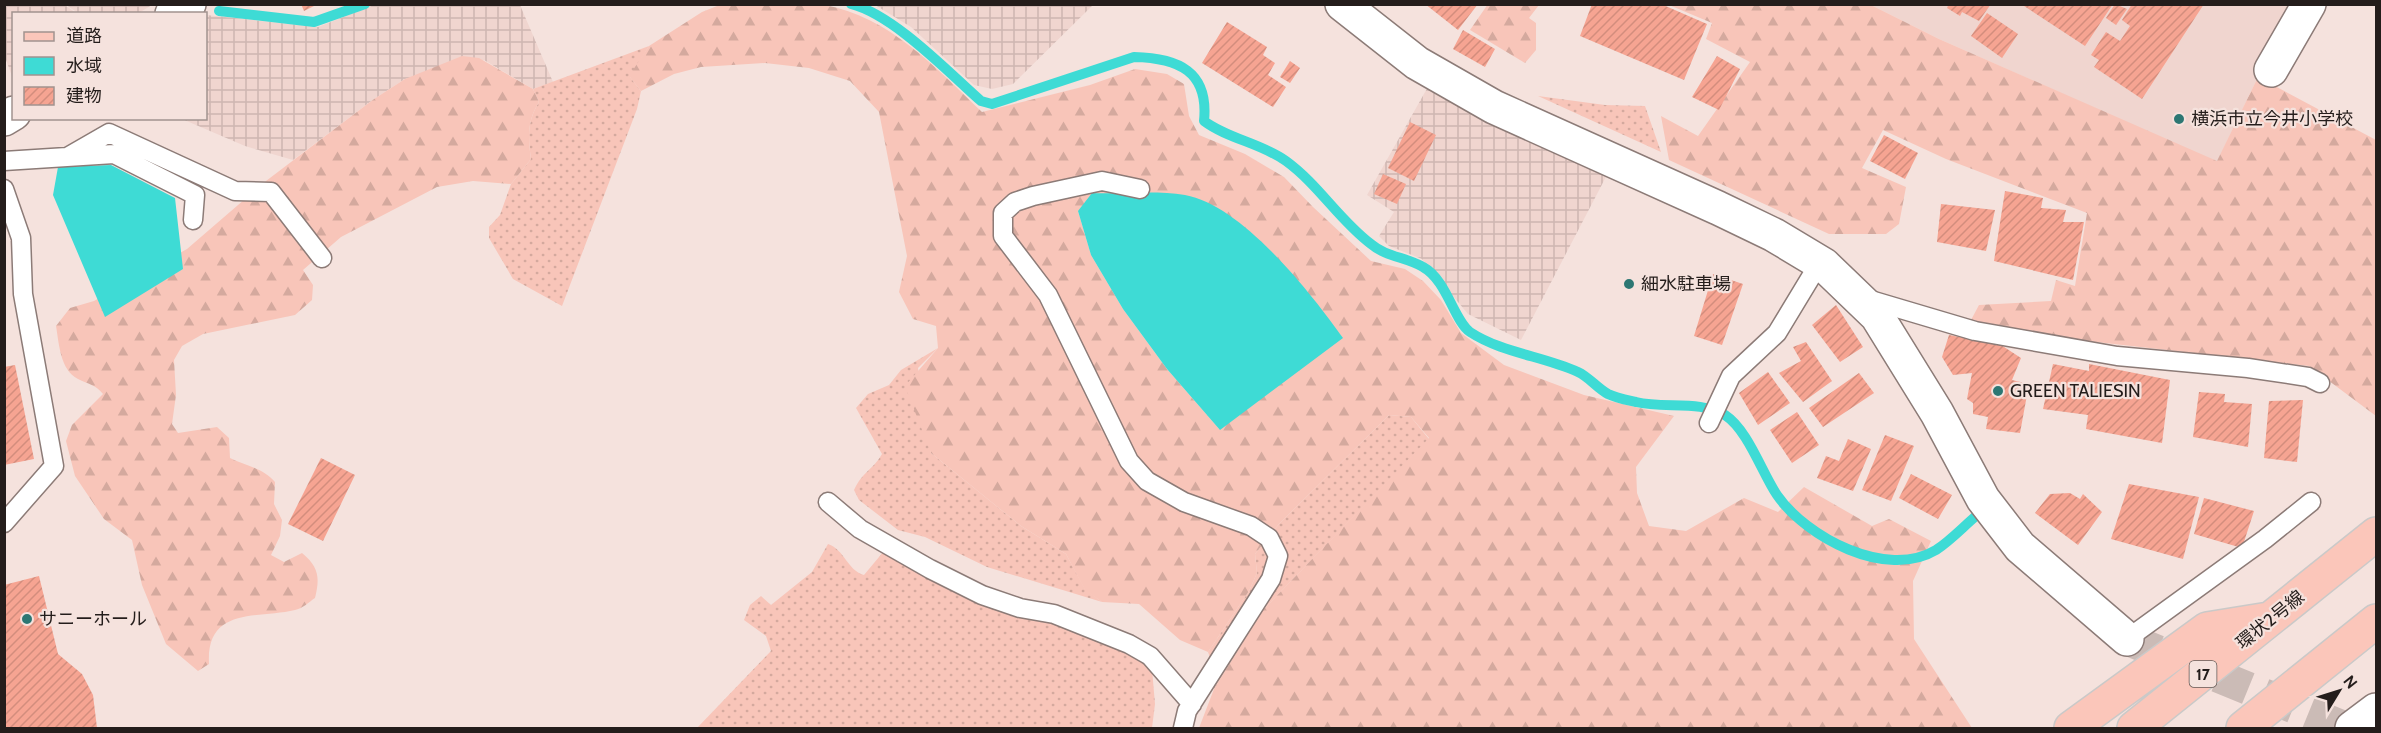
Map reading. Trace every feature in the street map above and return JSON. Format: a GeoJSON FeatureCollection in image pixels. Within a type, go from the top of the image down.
{"type":"FeatureCollection","features":[{"type":"Feature","properties":{"kind":"main road","name":"環状2号線"},"geometry":{"type":"LineString","coordinates":[[2134,729],[2376,534]]}},
{"type":"Feature","properties":{"kind":"main road"},"geometry":{"type":"LineString","coordinates":[[2072,729],[2207,628],[2271,619]]}},
{"type":"Feature","properties":{"kind":"main road"},"geometry":{"type":"LineString","coordinates":[[2243,729],[2376,621]]}},
{"type":"Feature","properties":{"kind":"street"},"geometry":{"type":"LineString","coordinates":[[175,12],[189,4]]}},
{"type":"Feature","properties":{"kind":"street"},"geometry":{"type":"LineString","coordinates":[[1342,4],[1417,63],[1494,107],[1718,208],[1820,262],[1877,316],[1937,413],[1983,499],[2013,539],[2127,639]]}},
{"type":"Feature","properties":{"kind":"street"},"geometry":{"type":"LineString","coordinates":[[2271,70],[2309,4]]}},
{"type":"Feature","properties":{"kind":"street"},"geometry":{"type":"LineString","coordinates":[[2352,729],[2376,710]]}},
{"type":"Feature","properties":{"kind":"lane"},"geometry":{"type":"LineString","coordinates":[[69,156],[109,133],[235,191],[271,192],[322,258]]}},
{"type":"Feature","properties":{"kind":"lane"},"geometry":{"type":"LineString","coordinates":[[4,161],[114,154],[195,195],[193,220]]}},
{"type":"Feature","properties":{"kind":"lane"},"geometry":{"type":"LineString","coordinates":[[1140,189],[1102,181],[1015,202],[1003,213],[1004,236],[1048,295],[1129,461],[1147,481],[1184,502],[1251,526],[1269,538],[1278,556],[1271,579],[1192,704],[1183,729]]}},
{"type":"Feature","properties":{"kind":"lane"},"geometry":{"type":"LineString","coordinates":[[4,189],[21,238],[22,294],[54,466],[4,523]]}},
{"type":"Feature","properties":{"kind":"lane"},"geometry":{"type":"LineString","coordinates":[[1709,423],[1731,376],[1777,333],[1820,262]]}},
{"type":"Feature","properties":{"kind":"lane"},"geometry":{"type":"LineString","coordinates":[[1857,297],[1975,331],[2117,356],[2308,377],[2320,383]]}},
{"type":"Feature","properties":{"kind":"lane"},"geometry":{"type":"LineString","coordinates":[[828,502],[860,529],[930,569],[982,595],[1020,608],[1054,614],[1129,644],[1150,656],[1192,704]]}},
{"type":"Feature","properties":{"kind":"lane"},"geometry":{"type":"LineString","coordinates":[[2127,639],[2265,539],[2311,502]]}},
{"type":"Feature","properties":{"kind":"shaded area"},"geometry":{"type":"Polygon","coordinates":[[[4,5],[65,5],[75,12],[12,12],[12,76],[5,57],[4,5]]]}},
{"type":"Feature","properties":{"kind":"shaded area"},"geometry":{"type":"Polygon","coordinates":[[[66,5],[152,5],[140,12],[76,12],[66,5]]]}},
{"type":"Feature","properties":{"kind":"shaded area"},"geometry":{"type":"Polygon","coordinates":[[[374,5],[520,5],[553,82],[533,89],[484,60],[405,79],[374,99],[293,160],[245,146],[184,120],[207,120],[207,15],[318,27],[374,5]]]}},
{"type":"Feature","properties":{"kind":"shaded area"},"geometry":{"type":"Polygon","coordinates":[[[875,5],[1093,5],[1013,84],[992,89],[974,85],[911,27],[875,5]]]}},
{"type":"Feature","properties":{"kind":"shaded area","name":"横浜市立今井小学校"},"geometry":{"type":"Polygon","coordinates":[[[1871,5],[2301,5],[2258,77],[2217,162],[1939,39],[1871,5]]]}},
{"type":"Feature","properties":{"kind":"shaded area"},"geometry":{"type":"Polygon","coordinates":[[[1429,85],[1609,171],[1521,340],[1468,314],[1422,259],[1389,246],[1379,236],[1394,212],[1367,195],[1429,85]]]}},
{"type":"Feature","properties":{"kind":"green space"},"geometry":{"type":"Polygon","coordinates":[[[787,3],[824,5],[848,11],[870,20],[910,46],[982,112],[1090,85],[1135,69],[1167,74],[1184,84],[1189,116],[1199,135],[1245,154],[1284,177],[1371,261],[1405,269],[1423,281],[1441,300],[1461,333],[1504,365],[1584,395],[1674,416],[1636,467],[1637,493],[1649,526],[1686,531],[1744,498],[1778,512],[1804,487],[1872,526],[1889,519],[1931,541],[1913,581],[1914,639],[1972,728],[1199,728],[1214,689],[1262,611],[1429,438],[1411,417],[1389,415],[1279,524],[1255,554],[1257,573],[1249,591],[1208,652],[1180,640],[1139,604],[1102,602],[1085,590],[1066,554],[1021,526],[931,453],[905,386],[938,348],[936,326],[913,319],[899,292],[907,256],[879,112],[850,81],[809,68],[765,63],[701,67],[674,74],[641,91],[629,76],[649,46],[702,12],[722,4],[787,3]],[[1078,211],[1091,255],[1123,309],[1167,369],[1220,430],[1078,211]]]}},
{"type":"Feature","properties":{"kind":"green space"},"geometry":{"type":"Polygon","coordinates":[[[1488,4],[1539,5],[1529,18],[1536,23],[1536,50],[1525,63],[1470,30],[1488,4]]]}},
{"type":"Feature","properties":{"kind":"green space"},"geometry":{"type":"Polygon","coordinates":[[[1669,5],[1871,5],[1939,39],[2217,161],[2258,77],[2376,140],[2376,416],[2309,366],[2070,339],[1971,320],[1979,305],[2051,301],[2056,280],[2075,286],[2087,213],[1946,159],[1883,130],[1862,168],[1906,187],[1899,224],[1886,234],[1829,234],[1669,160],[1661,116],[1698,136],[1750,62],[1706,39],[1712,23],[1669,5]]]}},
{"type":"Feature","properties":{"kind":"green space"},"geometry":{"type":"Polygon","coordinates":[[[649,46],[630,77],[641,91],[637,109],[562,306],[513,279],[489,238],[489,227],[500,215],[511,184],[531,159],[529,130],[532,116],[539,102],[533,89],[649,46]]]}},
{"type":"Feature","properties":{"kind":"green space"},"geometry":{"type":"Polygon","coordinates":[[[462,56],[479,58],[533,89],[539,102],[532,116],[529,130],[531,159],[511,184],[473,181],[437,187],[341,237],[303,270],[313,285],[312,300],[295,315],[203,334],[182,346],[174,360],[176,395],[172,424],[178,433],[217,427],[229,438],[230,458],[260,470],[275,482],[274,504],[282,520],[280,536],[271,555],[284,562],[302,553],[312,563],[318,579],[315,598],[300,608],[281,613],[251,616],[225,624],[216,632],[210,645],[209,664],[198,671],[166,644],[142,585],[132,540],[104,519],[75,476],[66,441],[72,425],[103,394],[72,375],[67,369],[61,355],[56,326],[70,308],[94,301],[187,249],[266,181],[374,99],[405,79],[462,56]]]}},
{"type":"Feature","properties":{"kind":"green space"},"geometry":{"type":"Polygon","coordinates":[[[1538,96],[1605,105],[1645,106],[1661,152],[1538,96]]]}},
{"type":"Feature","properties":{"kind":"green space"},"geometry":{"type":"Polygon","coordinates":[[[938,348],[918,368],[931,453],[1021,526],[1066,554],[1085,589],[1102,602],[987,567],[925,537],[898,530],[859,500],[854,490],[882,454],[856,408],[868,394],[889,385],[901,370],[938,348]]]}},
{"type":"Feature","properties":{"kind":"green space"},"geometry":{"type":"Polygon","coordinates":[[[1389,415],[1411,417],[1429,439],[1262,611],[1214,689],[1214,668],[1208,652],[1249,591],[1257,573],[1255,554],[1279,524],[1389,415]]]}},
{"type":"Feature","properties":{"kind":"green space"},"geometry":{"type":"Polygon","coordinates":[[[828,544],[834,547],[854,569],[864,575],[884,551],[977,600],[1029,619],[1059,622],[1138,658],[1152,669],[1155,704],[1152,728],[697,728],[771,651],[766,636],[744,620],[750,605],[761,596],[771,605],[812,572],[828,544]]]}},
{"type":"Feature","properties":{"kind":"water"},"geometry":{"type":"Polygon","coordinates":[[[111,165],[175,198],[183,269],[105,317],[53,195],[58,167],[111,165]]]}},
{"type":"Feature","properties":{"kind":"water"},"geometry":{"type":"Polygon","coordinates":[[[1151,192],[1185,195],[1207,202],[1229,215],[1273,253],[1313,298],[1343,338],[1220,430],[1167,369],[1123,309],[1091,255],[1078,211],[1092,193],[1151,192]]]}},
{"type":"Feature","properties":{"kind":"building"},"geometry":{"type":"Polygon","coordinates":[[[301,4],[318,4],[304,11],[301,4]]]}},
{"type":"Feature","properties":{"kind":"building"},"geometry":{"type":"Polygon","coordinates":[[[1425,4],[1478,4],[1458,30],[1425,4]]]}},
{"type":"Feature","properties":{"kind":"building"},"geometry":{"type":"Polygon","coordinates":[[[1592,4],[1661,4],[1707,24],[1684,80],[1580,36],[1592,4]]]}},
{"type":"Feature","properties":{"kind":"building"},"geometry":{"type":"Polygon","coordinates":[[[1949,4],[1991,4],[1979,21],[1962,12],[1960,16],[1947,8],[1949,4]]]}},
{"type":"Feature","properties":{"kind":"building"},"geometry":{"type":"Polygon","coordinates":[[[2021,4],[2113,4],[2085,46],[2021,4]]]}},
{"type":"Feature","properties":{"kind":"building"},"geometry":{"type":"Polygon","coordinates":[[[2115,4],[2127,9],[2116,25],[2106,18],[2115,4]]]}},
{"type":"Feature","properties":{"kind":"building"},"geometry":{"type":"Polygon","coordinates":[[[2132,4],[2204,4],[2142,99],[2094,67],[2099,60],[2091,55],[2106,32],[2120,41],[2130,26],[2122,20],[2132,4]]]}},
{"type":"Feature","properties":{"kind":"building"},"geometry":{"type":"Polygon","coordinates":[[[1987,13],[2018,34],[2002,58],[1971,36],[1987,13]]]}},
{"type":"Feature","properties":{"kind":"building"},"geometry":{"type":"Polygon","coordinates":[[[1227,22],[1267,47],[1263,55],[1275,63],[1268,75],[1286,87],[1273,107],[1202,63],[1227,22]]]}},
{"type":"Feature","properties":{"kind":"building"},"geometry":{"type":"Polygon","coordinates":[[[1463,30],[1495,49],[1485,67],[1453,49],[1463,30]]]}},
{"type":"Feature","properties":{"kind":"building"},"geometry":{"type":"Polygon","coordinates":[[[1717,56],[1740,69],[1719,110],[1692,97],[1717,56]]]}},
{"type":"Feature","properties":{"kind":"building"},"geometry":{"type":"Polygon","coordinates":[[[1290,61],[1300,68],[1290,83],[1280,77],[1290,61]]]}},
{"type":"Feature","properties":{"kind":"building"},"geometry":{"type":"Polygon","coordinates":[[[1410,122],[1436,135],[1414,181],[1388,168],[1410,122]]]}},
{"type":"Feature","properties":{"kind":"building"},"geometry":{"type":"Polygon","coordinates":[[[1884,135],[1918,153],[1905,179],[1870,161],[1884,135]]]}},
{"type":"Feature","properties":{"kind":"building"},"geometry":{"type":"Polygon","coordinates":[[[1383,174],[1406,184],[1397,204],[1374,194],[1383,174]]]}},
{"type":"Feature","properties":{"kind":"building"},"geometry":{"type":"Polygon","coordinates":[[[2005,191],[2043,198],[2041,208],[2066,210],[2063,222],[2084,222],[2073,280],[1994,261],[2005,191]]]}},
{"type":"Feature","properties":{"kind":"building"},"geometry":{"type":"Polygon","coordinates":[[[1941,204],[1995,210],[1986,251],[1937,242],[1941,204]]]}},
{"type":"Feature","properties":{"kind":"building"},"geometry":{"type":"Polygon","coordinates":[[[1713,274],[1743,284],[1722,345],[1694,336],[1713,274]]]}},
{"type":"Feature","properties":{"kind":"building"},"geometry":{"type":"Polygon","coordinates":[[[1836,305],[1863,347],[1840,362],[1812,325],[1836,305]]]}},
{"type":"Feature","properties":{"kind":"building","name":"GREEN TALIESIN"},"geometry":{"type":"Polygon","coordinates":[[[1949,335],[2001,345],[2021,358],[2012,380],[2029,384],[2020,433],[1986,429],[1988,417],[1973,414],[1973,403],[1967,399],[1972,373],[1953,375],[1942,357],[1949,335]]]}},
{"type":"Feature","properties":{"kind":"building"},"geometry":{"type":"Polygon","coordinates":[[[1806,342],[1832,381],[1803,402],[1779,373],[1801,361],[1793,347],[1806,342]]]}},
{"type":"Feature","properties":{"kind":"building"},"geometry":{"type":"Polygon","coordinates":[[[2053,364],[2089,371],[2089,364],[2170,380],[2162,443],[2086,429],[2088,415],[2043,409],[2053,364]]]}},
{"type":"Feature","properties":{"kind":"building"},"geometry":{"type":"Polygon","coordinates":[[[15,365],[34,459],[4,465],[4,367],[15,365]]]}},
{"type":"Feature","properties":{"kind":"building"},"geometry":{"type":"Polygon","coordinates":[[[1768,372],[1790,403],[1758,425],[1739,393],[1768,372]]]}},
{"type":"Feature","properties":{"kind":"building"},"geometry":{"type":"Polygon","coordinates":[[[1859,373],[1874,393],[1823,427],[1809,408],[1859,373]]]}},
{"type":"Feature","properties":{"kind":"building"},"geometry":{"type":"Polygon","coordinates":[[[2199,392],[2225,394],[2224,402],[2252,404],[2248,447],[2193,437],[2199,392]]]}},
{"type":"Feature","properties":{"kind":"building"},"geometry":{"type":"Polygon","coordinates":[[[2303,400],[2297,462],[2264,458],[2269,401],[2303,400]]]}},
{"type":"Feature","properties":{"kind":"building"},"geometry":{"type":"Polygon","coordinates":[[[1797,412],[1819,445],[1792,463],[1770,430],[1797,412]]]}},
{"type":"Feature","properties":{"kind":"building"},"geometry":{"type":"Polygon","coordinates":[[[1885,435],[1914,446],[1891,501],[1862,490],[1885,435]]]}},
{"type":"Feature","properties":{"kind":"building"},"geometry":{"type":"Polygon","coordinates":[[[1848,439],[1871,449],[1853,491],[1817,478],[1826,456],[1839,461],[1848,439]]]}},
{"type":"Feature","properties":{"kind":"building"},"geometry":{"type":"Polygon","coordinates":[[[321,458],[355,475],[323,541],[288,524],[321,458]]]}},
{"type":"Feature","properties":{"kind":"building"},"geometry":{"type":"Polygon","coordinates":[[[1911,474],[1952,495],[1938,519],[1899,498],[1911,474]]]}},
{"type":"Feature","properties":{"kind":"building"},"geometry":{"type":"Polygon","coordinates":[[[2129,484],[2199,497],[2183,559],[2111,539],[2129,484]]]}},
{"type":"Feature","properties":{"kind":"building"},"geometry":{"type":"Polygon","coordinates":[[[2070,493],[2080,499],[2083,494],[2102,512],[2078,545],[2035,513],[2050,494],[2070,493]]]}},
{"type":"Feature","properties":{"kind":"building"},"geometry":{"type":"Polygon","coordinates":[[[2204,498],[2254,511],[2242,548],[2194,534],[2204,498]]]}},
{"type":"Feature","properties":{"kind":"building","name":"サニーホール"},"geometry":{"type":"Polygon","coordinates":[[[39,576],[58,654],[82,674],[93,695],[97,728],[4,728],[4,585],[39,576]]]}},
{"type":"Feature","properties":{"kind":"waterway"},"geometry":{"type":"LineString","coordinates":[[219,11],[314,22],[365,4]]}},
{"type":"Feature","properties":{"kind":"waterway"},"geometry":{"type":"LineString","coordinates":[[851,4],[868,10],[902,32],[937,60],[981,101],[992,104],[1134,57],[1164,60],[1177,65],[1196,79],[1204,104],[1204,121],[1286,161],[1298,170],[1371,244],[1383,252],[1423,267],[1431,273],[1444,290],[1464,327],[1470,332],[1495,345],[1578,372],[1614,397],[1647,404],[1693,406],[1715,410],[1725,415],[1741,431],[1771,486],[1790,511],[1807,526],[1849,550],[1871,557],[1894,560],[1916,558],[1936,550],[1976,516]]}},
{"type":"Feature","properties":{"kind":"tunnel"},"geometry":{"type":"LineString","coordinates":[[2127,639],[2345,728]]}},
{"type":"Feature","properties":{"kind":"place","name":"横浜市立今井小学校"},"geometry":{"type":"Point","coordinates":[2179,119]}},
{"type":"Feature","properties":{"kind":"place","name":"細水駐車場"},"geometry":{"type":"Point","coordinates":[1629,284]}},
{"type":"Feature","properties":{"kind":"place","name":"GREEN TALIESIN"},"geometry":{"type":"Point","coordinates":[1998,391]}},
{"type":"Feature","properties":{"kind":"place","name":"サニーホール"},"geometry":{"type":"Point","coordinates":[27,619]}}]}
